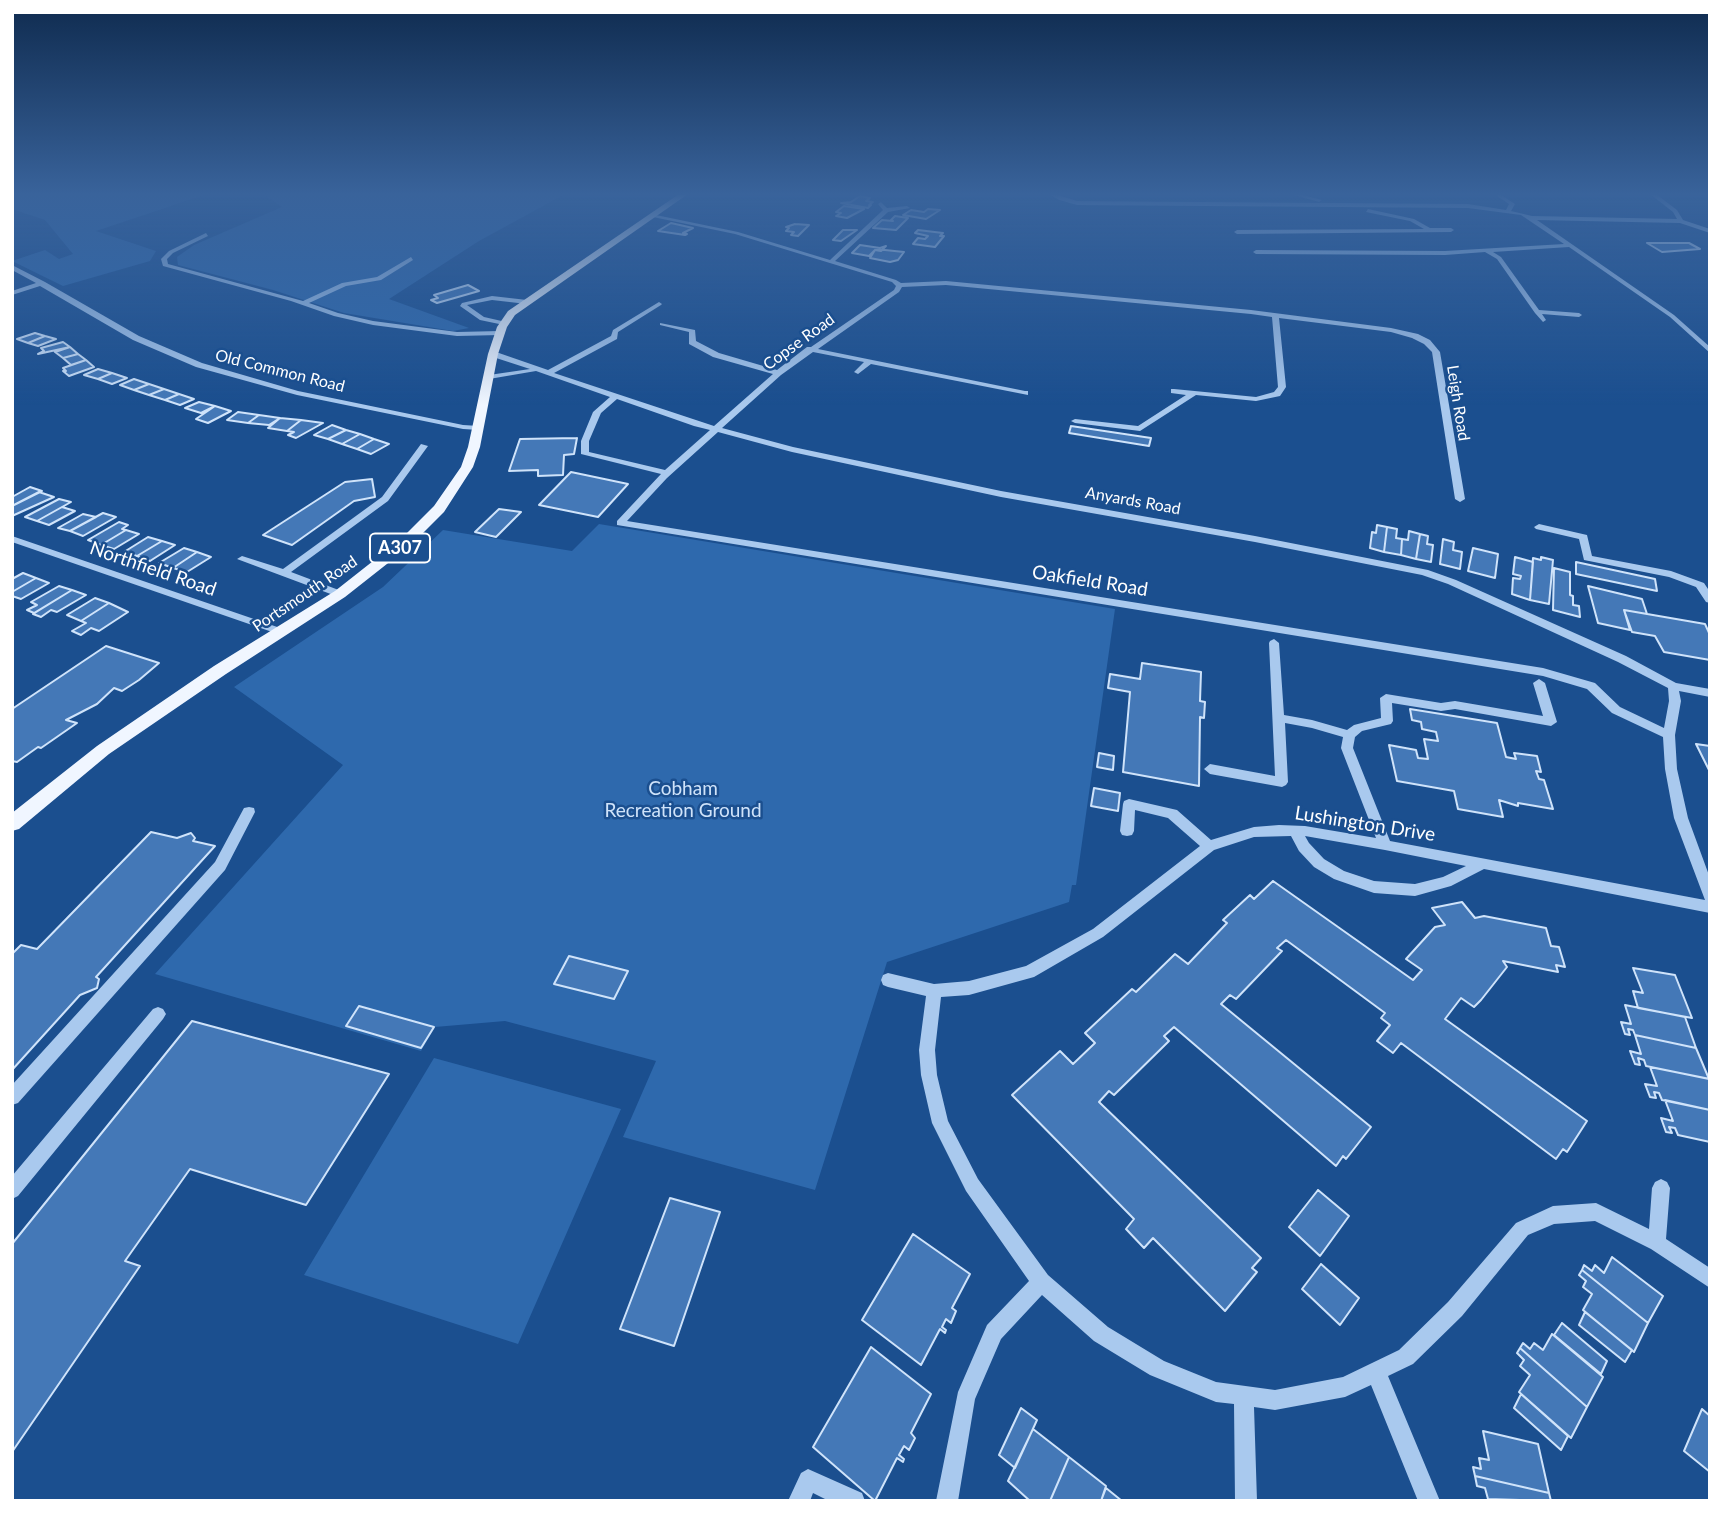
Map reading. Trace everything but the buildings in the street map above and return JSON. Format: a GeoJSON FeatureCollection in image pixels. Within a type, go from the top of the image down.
{"type":"FeatureCollection","features":[{"type":"Feature","properties":{"kind":"main road","name":"Portsmouth Road"},"geometry":{"type":"LineString","coordinates":[[14,820],[103,750],[220,670],[340,594],[390,556],[439,509],[467,467],[493,354],[502,328],[511,313],[581,265]]}},
{"type":"Feature","properties":{"kind":"street"},"geometry":{"type":"LineString","coordinates":[[165,265],[304,303],[336,315],[402,328],[457,334],[502,328]]}},
{"type":"Feature","properties":{"kind":"street"},"geometry":{"type":"LineString","coordinates":[[304,303],[344,284],[379,279],[403,265]]}},
{"type":"Feature","properties":{"kind":"street"},"geometry":{"type":"LineString","coordinates":[[840,265],[900,285]]}},
{"type":"Feature","properties":{"kind":"street"},"geometry":{"type":"LineString","coordinates":[[1504,265],[1543,320]]}},
{"type":"Feature","properties":{"kind":"street"},"geometry":{"type":"LineString","coordinates":[[1599,265],[1672,316],[1710,351]]}},
{"type":"Feature","properties":{"kind":"street","name":"Old Common Road"},"geometry":{"type":"LineString","coordinates":[[12,267],[136,338],[199,365],[297,393],[463,428],[478,428]]}},
{"type":"Feature","properties":{"kind":"street"},"geometry":{"type":"LineString","coordinates":[[12,293],[43,283]]}},
{"type":"Feature","properties":{"kind":"street","name":"Leigh Road"},"geometry":{"type":"LineString","coordinates":[[900,285],[946,283],[1275,315],[1399,331],[1431,345],[1436,352],[1460,499]]}},
{"type":"Feature","properties":{"kind":"street","name":"Copse Road"},"geometry":{"type":"LineString","coordinates":[[713,429],[778,373],[897,291],[900,285]]}},
{"type":"Feature","properties":{"kind":"street"},"geometry":{"type":"LineString","coordinates":[[502,328],[482,319],[463,306],[464,304],[492,298],[527,302]]}},
{"type":"Feature","properties":{"kind":"street"},"geometry":{"type":"LineString","coordinates":[[548,373],[614,338],[615,331],[659,304]]}},
{"type":"Feature","properties":{"kind":"street"},"geometry":{"type":"LineString","coordinates":[[1537,312],[1579,315]]}},
{"type":"Feature","properties":{"kind":"street"},"geometry":{"type":"LineString","coordinates":[[1174,391],[1256,399],[1272,397],[1281,391],[1275,315]]}},
{"type":"Feature","properties":{"kind":"street"},"geometry":{"type":"LineString","coordinates":[[662,324],[693,331],[692,342],[716,355],[778,373]]}},
{"type":"Feature","properties":{"kind":"street"},"geometry":{"type":"LineString","coordinates":[[810,349],[1025,393]]}},
{"type":"Feature","properties":{"kind":"street","name":"Anyards Road"},"geometry":{"type":"LineString","coordinates":[[493,354],[713,429],[850,462],[1001,494],[1424,572],[1452,582],[1622,659],[1674,686],[1710,693]]}},
{"type":"Feature","properties":{"kind":"street"},"geometry":{"type":"LineString","coordinates":[[858,372],[869,361]]}},
{"type":"Feature","properties":{"kind":"street","name":"Anyards Road"},"geometry":{"type":"LineString","coordinates":[[489,377],[539,370]]}},
{"type":"Feature","properties":{"kind":"street"},"geometry":{"type":"LineString","coordinates":[[1075,421],[1140,429],[1194,393]]}},
{"type":"Feature","properties":{"kind":"street"},"geometry":{"type":"LineString","coordinates":[[1206,395],[1207,408]]}},
{"type":"Feature","properties":{"kind":"street"},"geometry":{"type":"LineString","coordinates":[[615,397],[597,412],[585,441],[585,454],[667,473]]}},
{"type":"Feature","properties":{"kind":"street","name":"Oakfield Road"},"geometry":{"type":"LineString","coordinates":[[713,429],[620,523],[1551,674],[1591,686],[1616,710],[1669,735]]}},
{"type":"Feature","properties":{"kind":"street"},"geometry":{"type":"LineString","coordinates":[[284,573],[385,499],[424,446]]}},
{"type":"Feature","properties":{"kind":"street"},"geometry":{"type":"LineString","coordinates":[[1539,527],[1584,537],[1587,558],[1671,574],[1700,585],[1710,600]]}},
{"type":"Feature","properties":{"kind":"street","name":"Northfield Road"},"geometry":{"type":"LineString","coordinates":[[12,539],[282,632]]}},
{"type":"Feature","properties":{"kind":"street"},"geometry":{"type":"LineString","coordinates":[[242,559],[340,594]]}},
{"type":"Feature","properties":{"kind":"street"},"geometry":{"type":"LineString","coordinates":[[1210,769],[1282,782],[1274,643]]}},
{"type":"Feature","properties":{"kind":"street"},"geometry":{"type":"LineString","coordinates":[[1385,845],[1347,748],[1349,735],[1357,728],[1387,722],[1386,698],[1441,707],[1455,705],[1551,722],[1539,684]]}},
{"type":"Feature","properties":{"kind":"street"},"geometry":{"type":"LineString","coordinates":[[1674,686],[1675,701],[1669,735],[1671,769],[1681,818],[1710,897]]}},
{"type":"Feature","properties":{"kind":"street"},"geometry":{"type":"LineString","coordinates":[[1278,718],[1321,726],[1349,735]]}},
{"type":"Feature","properties":{"kind":"street"},"geometry":{"type":"LineString","coordinates":[[1127,831],[1129,804],[1172,814],[1209,846]]}},
{"type":"Feature","properties":{"kind":"street"},"geometry":{"type":"LineString","coordinates":[[12,1097],[220,866],[249,812]]}},
{"type":"Feature","properties":{"kind":"street"},"geometry":{"type":"LineString","coordinates":[[1295,831],[1304,847],[1319,863],[1339,875],[1374,887],[1415,890],[1446,882],[1483,864]]}},
{"type":"Feature","properties":{"kind":"street","name":"Lushington Drive"},"geometry":{"type":"LineString","coordinates":[[888,979],[934,991],[969,988],[1029,972],[1060,956],[1127,912],[1170,874],[1209,846],[1254,832],[1295,831],[1385,845],[1710,907]]}},
{"type":"Feature","properties":{"kind":"street"},"geometry":{"type":"LineString","coordinates":[[934,991],[927,1050],[929,1075],[940,1123],[972,1185],[1041,1282],[1101,1334],[1157,1368],[1216,1392],[1275,1400],[1345,1387],[1376,1373],[1406,1357],[1455,1309],[1522,1230],[1553,1215],[1596,1212],[1657,1243],[1710,1279]]}},
{"type":"Feature","properties":{"kind":"street"},"geometry":{"type":"LineString","coordinates":[[12,1190],[158,1014]]}},
{"type":"Feature","properties":{"kind":"street"},"geometry":{"type":"LineString","coordinates":[[1657,1243],[1661,1188]]}},
{"type":"Feature","properties":{"kind":"street"},"geometry":{"type":"LineString","coordinates":[[947,1501],[965,1399],[994,1332],[1041,1282]]}},
{"type":"Feature","properties":{"kind":"street"},"geometry":{"type":"LineString","coordinates":[[1376,1373],[1429,1501]]}},
{"type":"Feature","properties":{"kind":"street"},"geometry":{"type":"LineString","coordinates":[[1244,1395],[1246,1501]]}},
{"type":"Feature","properties":{"kind":"street"},"geometry":{"type":"LineString","coordinates":[[799,1501],[808,1479],[854,1501]]}},
{"type":"Feature","properties":{"kind":"green space"},"geometry":{"type":"Polygon","coordinates":[[[19,265],[137,265],[63,286],[19,265]]]}},
{"type":"Feature","properties":{"kind":"green space"},"geometry":{"type":"Polygon","coordinates":[[[178,265],[442,265],[389,299],[469,328],[453,331],[344,313],[273,290],[178,265]]]}},
{"type":"Feature","properties":{"kind":"green space","name":"Cobham Recreation Ground"},"geometry":{"type":"Polygon","coordinates":[[[599,524],[1115,609],[1076,885],[1072,885],[1069,902],[887,962],[815,1190],[623,1137],[656,1061],[505,1021],[435,1027],[421,1051],[155,974],[343,765],[234,687],[383,587],[443,530],[572,551],[599,524]]]}},
{"type":"Feature","properties":{"kind":"green space"},"geometry":{"type":"Polygon","coordinates":[[[434,1058],[621,1109],[518,1344],[304,1275],[434,1058]]]}}]}
